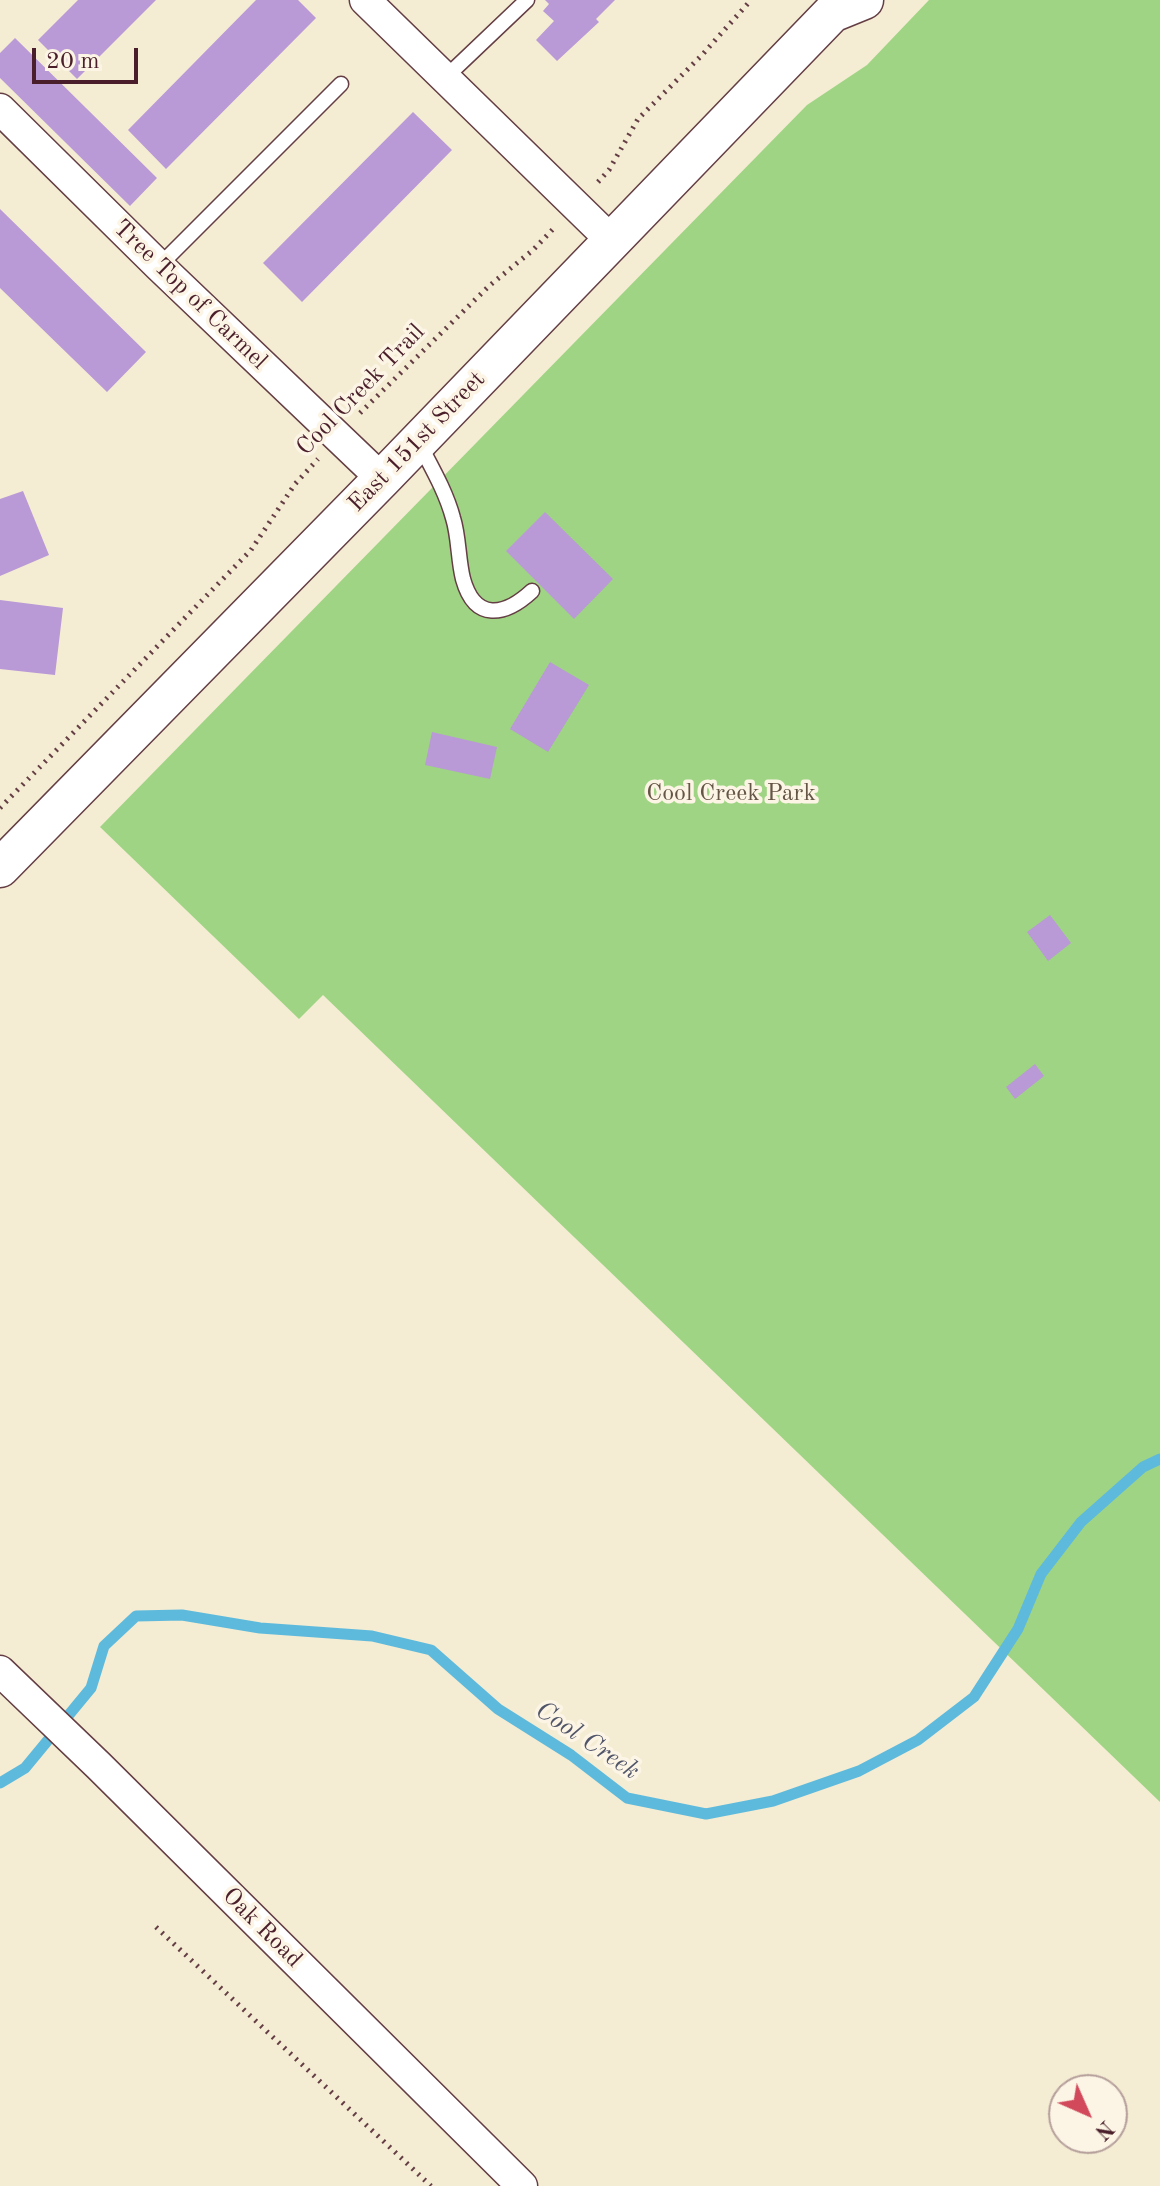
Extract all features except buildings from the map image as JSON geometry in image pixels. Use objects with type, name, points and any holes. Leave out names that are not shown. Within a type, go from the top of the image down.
[{"type":"street","points":[[365,0],[612,241]]},
{"type":"street","name":"East 151st Street","points":[[0,868],[844,4]]},
{"type":"street","name":"Tree Top of Carmel","points":[[0,109],[382,479]]},
{"type":"street","name":"Oak Road","points":[[3,1675],[99,1766],[522,2186]]},
{"type":"lane","points":[[445,78],[527,0]]},
{"type":"lane","points":[[159,266],[341,84]]},
{"type":"lane","points":[[418,441],[454,519],[463,579],[469,594],[481,607],[495,612],[510,607],[532,591]]},
{"type":"path","name":"Cool Creek Trail","points":[[0,808],[251,550],[295,484],[338,438],[489,286],[533,250],[609,170],[638,119],[751,0]]},
{"type":"path","points":[[156,1927],[431,2186]]},
{"type":"green space","name":"Cool Creek Park","points":[[929,0],[1160,0],[1160,1802],[323,995],[299,1019],[100,827],[807,105],[867,65]]},
{"type":"waterway","name":"Cool Creek","points":[[0,1783],[25,1768],[91,1688],[104,1646],[136,1616],[182,1615],[260,1628],[372,1636],[431,1650],[498,1709],[571,1755],[627,1798],[706,1814],[773,1801],[859,1771],[918,1740],[974,1697],[1018,1629],[1041,1574],[1081,1522],[1143,1467],[1160,1459]]}]
